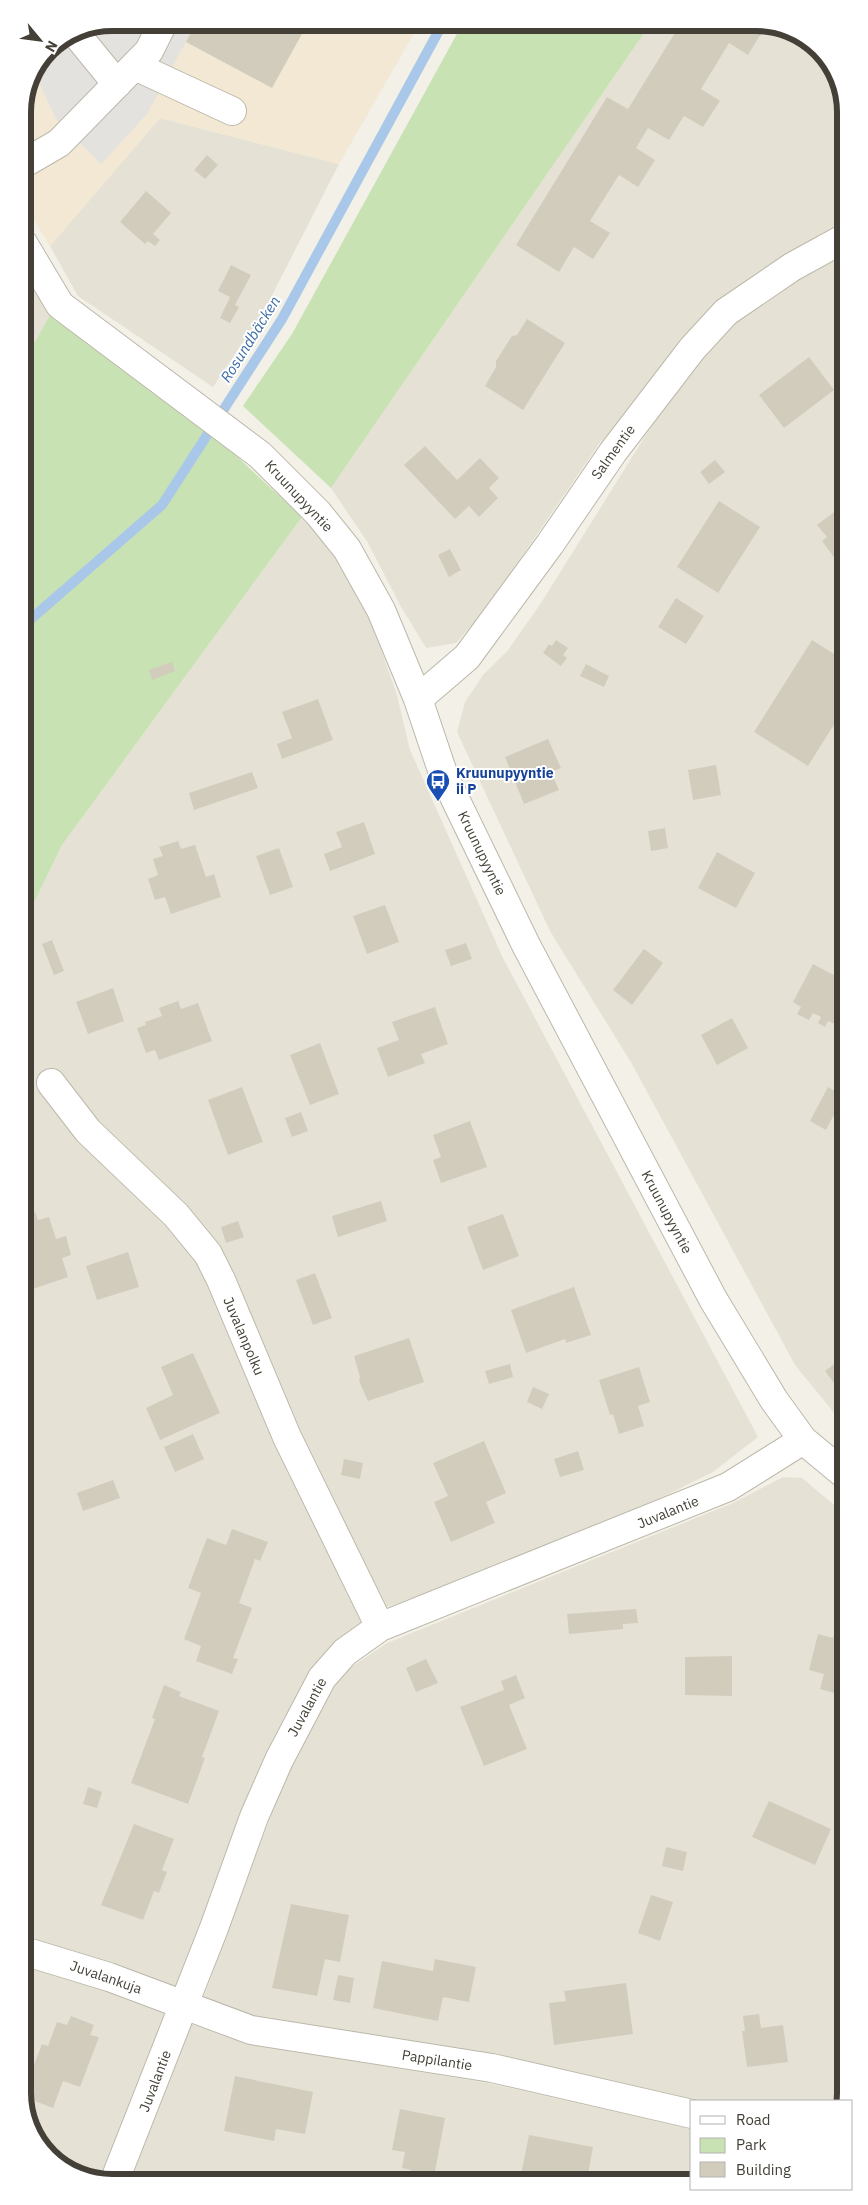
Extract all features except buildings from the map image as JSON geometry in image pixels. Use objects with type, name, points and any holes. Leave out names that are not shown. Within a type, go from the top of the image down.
[{"type":"street","points":[[31,159],[59,143],[149,51],[159,31]]},
{"type":"street","points":[[80,37],[126,75],[232,111]]},
{"type":"street","name":"Salmentie","points":[[418,699],[467,657],[550,544],[613,452],[692,349],[726,312],[792,267],[837,242]]},
{"type":"street","name":"Kruunupyyntie","points":[[31,256],[60,305],[241,438],[318,513],[347,549],[381,610],[418,699],[444,776],[526,945],[713,1299],[774,1400],[803,1440],[837,1468]]},
{"type":"street","name":"Juvalanpolku","points":[[51,1084],[88,1131],[176,1215],[208,1254],[221,1280],[287,1437],[380,1627]]},
{"type":"street","name":"Juvalantie","points":[[117,2174],[184,2006],[254,1817],[302,1712],[322,1678],[345,1652],[380,1627],[728,1487],[803,1440]]},
{"type":"street","name":"Juvalankuja","points":[[31,1953],[109,1977],[184,2006]]},
{"type":"street","name":"Pappilantie","points":[[184,2006],[251,2030],[492,2068],[690,2114]]},
{"type":"shaded area","points":[[112,31],[415,31],[339,164],[160,118],[50,246],[31,216],[31,107],[34,91],[47,65],[65,65],[65,46],[67,45],[81,37]]},
{"type":"shaded area","points":[[112,31],[192,31],[147,114],[101,164],[56,119],[38,81],[47,65],[65,65],[65,46],[81,37],[96,33]]},
{"type":"shaded area","points":[[645,31],[761,31],[782,36],[796,42],[813,55],[828,76],[836,101],[837,224],[743,283],[717,304],[636,403],[599,444],[483,613],[456,643],[426,648],[400,605],[368,543],[331,488]]},
{"type":"shaded area","points":[[160,118],[339,164],[265,309],[213,387],[78,296],[50,246]]},
{"type":"shaded area","points":[[837,258],[837,1416],[795,1365],[632,1064],[550,931],[457,732],[465,702],[483,675],[508,650],[541,603],[659,414],[703,355],[733,323],[798,278]]},
{"type":"shaded area","points":[[31,285],[50,315],[31,349]]},
{"type":"shaded area","points":[[302,517],[339,559],[370,618],[397,695],[410,750],[503,958],[758,1437],[713,1472],[638,1509],[480,1574],[384,1608],[297,1430],[246,1314],[233,1275],[218,1249],[186,1210],[119,1148],[54,1071],[38,1079],[78,1139],[140,1194],[169,1224],[199,1260],[278,1443],[367,1625],[337,1642],[312,1668],[265,1754],[219,1872],[178,1990],[113,1966],[31,1941],[31,909],[62,845]]},
{"type":"shaded area","points":[[783,1477],[802,1478],[837,1507],[836,2100],[690,2100],[493,2054],[251,2016],[203,1999],[270,1818],[294,1760],[334,1687],[350,1668],[387,1643],[733,1503]]},
{"type":"shaded area","points":[[31,1964],[167,2012],[103,2173],[86,2169],[63,2157],[42,2133],[32,2104]]},
{"type":"shaded area","points":[[191,2024],[248,2044],[488,2083],[690,2129],[690,2174],[132,2174]]},
{"type":"green space","points":[[459,31],[645,31],[331,488],[243,406],[292,334]]},
{"type":"green space","points":[[50,315],[232,452],[302,517],[62,845],[31,909],[31,349]]},
{"type":"waterway","name":"Rosundbäcken","points":[[31,619],[162,505],[282,319],[439,31]]},
{"type":"place","name":"Kruunupyyntie ii P","points":[[438,802]]}]
